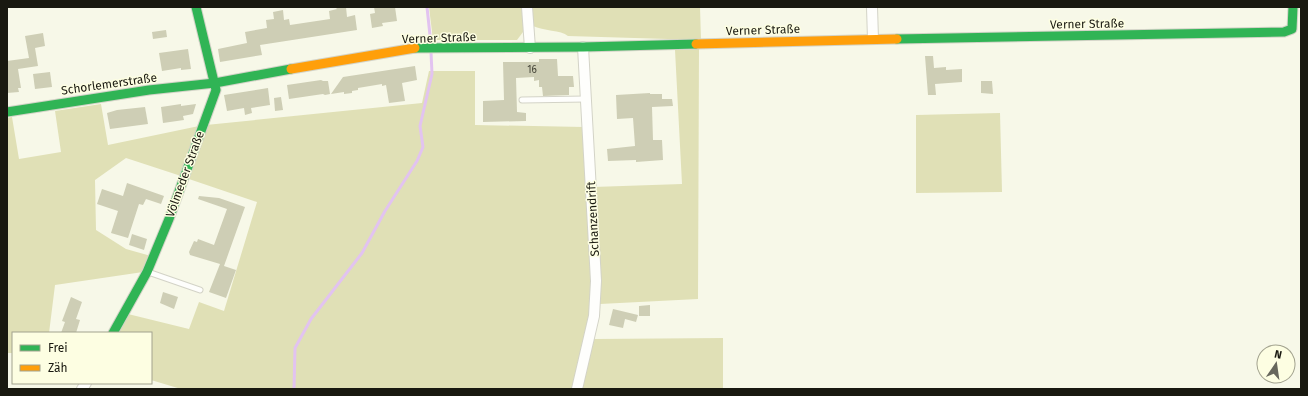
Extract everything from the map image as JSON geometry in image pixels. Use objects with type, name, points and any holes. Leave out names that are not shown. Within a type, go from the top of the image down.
[{"type":"street","name":"Völmeder Straße","points":[[114,332],[147,272],[170,219],[216,90],[196,7]]},
{"type":"street","points":[[527,7],[530,48]]},
{"type":"street","points":[[872,7],[873,39]]},
{"type":"street","name":"Verner Straße","points":[[215,83],[413,48],[530,48],[873,39],[1284,32],[1292,29],[1294,7]]},
{"type":"street","name":"Schanzendrift","points":[[577,389],[594,316],[596,281],[583,47]]},
{"type":"street","name":"Schorlemerstraße","points":[[7,112],[149,90],[215,83]]},
{"type":"lane","points":[[522,100],[586,99]]},
{"type":"lane","points":[[147,272],[200,290]]},
{"type":"green space","points":[[429,7],[524,7],[526,28],[517,40],[433,40]]},
{"type":"green space","points":[[532,7],[700,7],[701,40],[568,36],[533,26]]},
{"type":"green space","points":[[699,49],[698,299],[600,304],[593,187],[682,184],[675,50]]},
{"type":"green space","points":[[429,71],[475,71],[475,125],[584,127],[593,308],[574,389],[181,389],[152,380],[152,332],[118,332],[128,314],[189,329],[199,302],[224,311],[257,202],[186,178],[206,125],[422,103]]},
{"type":"green space","points":[[101,104],[108,145],[199,126],[181,176],[126,158],[95,180],[96,230],[126,249],[151,256],[143,272],[55,285],[49,332],[12,332],[12,353],[7,353],[7,118],[12,117],[19,159],[61,152],[55,111]]},
{"type":"green space","points":[[1000,113],[1002,192],[916,193],[916,115]]},
{"type":"green space","points":[[723,338],[723,389],[581,389],[594,339]]},
{"type":"building","points":[[335,7],[346,7],[347,17],[355,15],[357,30],[260,45],[262,55],[220,62],[218,49],[247,43],[245,32],[267,28],[266,20],[274,19],[273,12],[283,10],[284,20],[289,19],[290,25],[330,19],[329,11],[337,9]]},
{"type":"building","points":[[374,7],[395,7],[397,21],[382,23],[383,26],[372,28],[370,14],[375,13]]},
{"type":"building","points":[[166,30],[167,37],[153,39],[152,32]]},
{"type":"building","points":[[43,33],[45,46],[35,48],[38,66],[18,69],[21,88],[18,88],[19,92],[7,93],[7,61],[29,58],[25,36]]},
{"type":"building","points":[[188,49],[191,69],[181,70],[181,68],[162,71],[159,53]]},
{"type":"building","points":[[925,56],[933,56],[934,68],[946,67],[946,70],[962,69],[962,82],[935,84],[936,95],[928,95]]},
{"type":"building","points":[[539,59],[557,59],[558,76],[573,76],[574,87],[569,87],[569,95],[543,96],[542,87],[539,87],[539,80],[534,81],[534,77],[516,78],[517,112],[526,113],[526,121],[483,122],[483,101],[504,100],[503,62],[539,62]]},
{"type":"building","points":[[415,66],[417,80],[402,83],[405,101],[389,103],[386,85],[382,86],[382,84],[358,88],[358,90],[352,91],[352,93],[344,94],[344,92],[331,94],[343,77]]},
{"type":"building","points":[[50,72],[52,87],[35,89],[33,74]]},
{"type":"building","points":[[321,80],[328,81],[330,94],[289,99],[287,85]]},
{"type":"building","points":[[981,81],[992,81],[993,94],[981,93]]},
{"type":"building","points":[[268,88],[270,105],[251,108],[252,113],[245,115],[244,108],[227,111],[224,95]]},
{"type":"building","points":[[650,93],[662,94],[662,99],[672,99],[673,106],[652,107],[653,140],[662,140],[663,160],[636,162],[636,160],[608,161],[607,149],[635,146],[633,118],[617,119],[616,95]]},
{"type":"building","points":[[281,97],[283,110],[275,111],[274,98]]},
{"type":"building","points":[[181,104],[181,106],[196,104],[193,114],[183,116],[184,120],[163,123],[161,107]]},
{"type":"building","points":[[145,107],[148,124],[110,129],[107,113],[117,110]]},
{"type":"building","points":[[127,183],[164,196],[161,204],[146,199],[143,205],[139,204],[128,238],[111,233],[118,211],[97,204],[102,189],[123,196]]},
{"type":"building","points":[[199,196],[219,198],[245,207],[224,266],[236,270],[226,298],[209,292],[220,264],[190,255],[189,252],[194,241],[197,242],[198,239],[214,245],[227,209],[198,199]]},
{"type":"building","points":[[132,234],[147,239],[144,250],[129,245]]},
{"type":"building","points":[[163,292],[178,297],[174,309],[160,303]]},
{"type":"building","points":[[71,297],[82,302],[76,319],[80,320],[76,332],[61,332],[65,322],[62,321]]},
{"type":"building","points":[[650,305],[650,316],[639,316],[639,306]]},
{"type":"building","points":[[613,309],[638,315],[636,322],[625,319],[623,328],[609,325]]},
{"type":"waterway","points":[[427,7],[431,45]]},
{"type":"waterway","points":[[294,389],[295,348],[311,319],[362,253],[385,211],[417,161],[423,147],[420,126],[432,74],[431,52]]},
{"type":"traffic: fast","points":[[114,332],[147,272],[169,219],[216,90],[196,7]]},
{"type":"traffic: fast","points":[[897,39],[1284,32],[1292,29],[1293,7]]},
{"type":"traffic: fast","points":[[415,48],[583,47],[696,44]]},
{"type":"traffic: fast","points":[[7,112],[149,90],[215,83],[291,69]]},
{"type":"traffic: slow","points":[[696,44],[897,39]]},
{"type":"traffic: slow","points":[[291,69],[415,48]]}]
